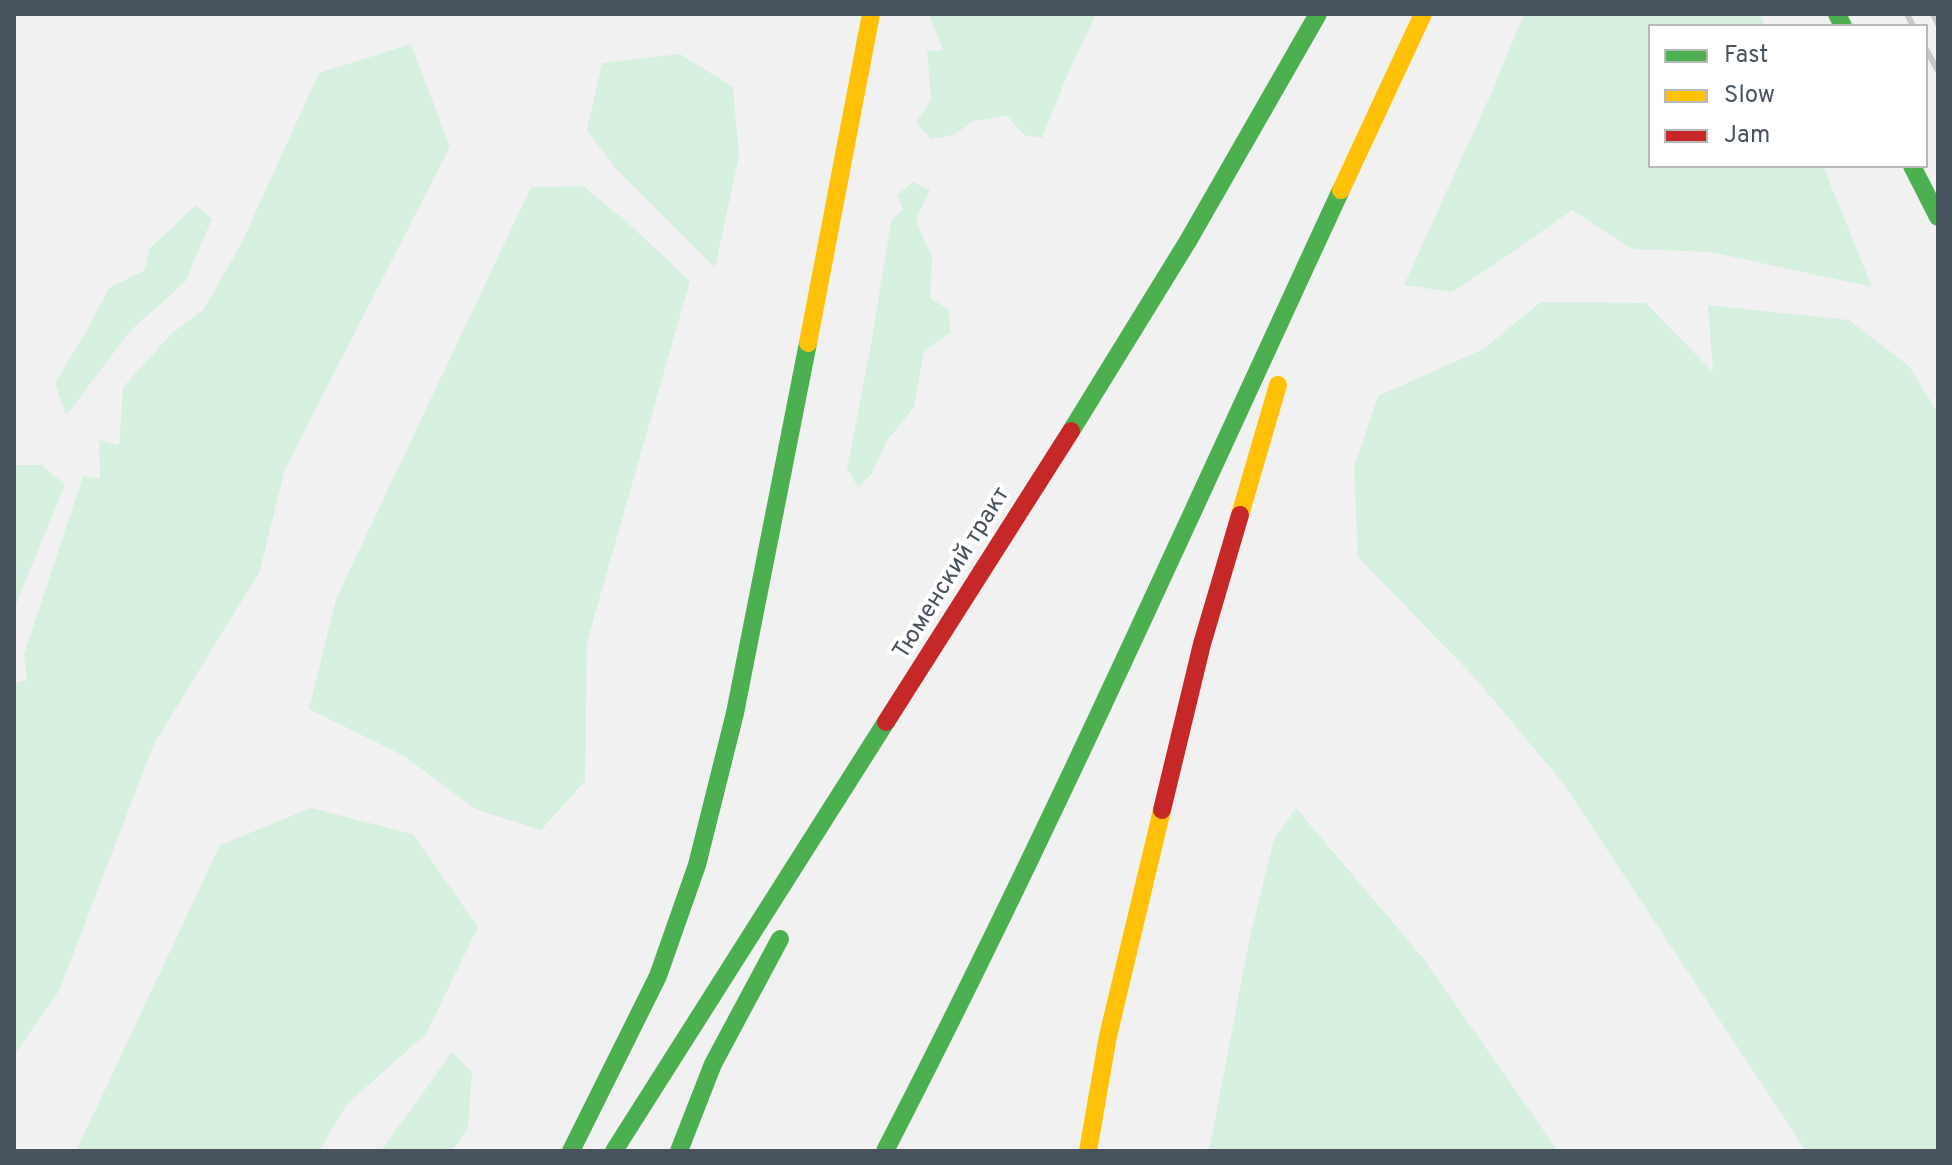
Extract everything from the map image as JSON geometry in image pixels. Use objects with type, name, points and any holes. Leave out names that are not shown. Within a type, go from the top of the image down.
[{"type":"main road","points":[[571,1151],[649,993],[680,917],[712,811],[740,691],[871,14]]},
{"type":"main road","name":"Тюменский тракт","points":[[614,1151],[952,620],[1188,241],[1318,14]]},
{"type":"main road","points":[[885,1151],[932,1060],[1116,676],[1423,14]]},
{"type":"main road","points":[[1913,168],[1938,217]]},
{"type":"main road","points":[[1294,335],[1338,201]]},
{"type":"main road","points":[[1088,1151],[1108,1036],[1202,644],[1260,439],[1285,365]]},
{"type":"main road","points":[[833,840],[952,620]]},
{"type":"main road","points":[[679,1151],[713,1064],[788,923]]},
{"type":"green space","points":[[929,14],[1096,14],[1042,138],[1024,135],[1007,116],[974,121],[953,135],[931,139],[916,122],[931,100],[927,51],[943,50]]},
{"type":"green space","points":[[1524,14],[1760,14],[1764,24],[1648,24],[1648,168],[1824,168],[1872,287],[1710,252],[1632,249],[1572,210],[1452,292],[1404,285]]},
{"type":"green space","points":[[411,44],[450,147],[285,469],[260,571],[154,744],[59,991],[14,1055],[14,683],[27,680],[24,654],[83,476],[100,479],[99,440],[119,445],[123,387],[172,333],[203,310],[240,246],[319,73]]},
{"type":"green space","points":[[680,54],[733,87],[739,156],[715,268],[617,170],[587,130],[602,63]]},
{"type":"green space","points":[[913,182],[930,190],[916,220],[932,258],[930,298],[948,309],[951,332],[924,351],[914,407],[886,442],[872,473],[859,488],[847,469],[891,221],[903,209],[897,195]]},
{"type":"green space","points":[[583,186],[690,281],[587,642],[585,781],[541,830],[477,810],[404,756],[309,709],[336,599],[531,187]]},
{"type":"green space","points":[[196,205],[212,219],[185,282],[130,331],[66,416],[55,383],[109,288],[145,270],[149,249]]},
{"type":"green space","points":[[1541,302],[1646,303],[1713,372],[1708,305],[1849,320],[1909,366],[1938,413],[1938,1151],[1806,1151],[1563,783],[1474,677],[1358,557],[1354,467],[1378,396],[1483,349]]},
{"type":"green space","points":[[14,465],[42,465],[65,485],[14,609]]},
{"type":"green space","points":[[311,808],[413,834],[478,927],[426,1034],[347,1104],[319,1151],[76,1151],[220,845]]},
{"type":"green space","points":[[1296,808],[1423,958],[1558,1151],[1209,1151],[1249,941],[1274,839]]},
{"type":"green space","points":[[452,1052],[472,1072],[468,1128],[452,1151],[381,1151]]},
{"type":"railway","points":[[1907,14],[1912,24]]},
{"type":"railway","points":[[1933,14],[1938,24]]},
{"type":"railway","points":[[1928,53],[1938,71]]},
{"type":"traffic: fast","points":[[1071,431],[1188,241],[1318,14]]},
{"type":"traffic: fast","points":[[1837,14],[1842,24]]},
{"type":"traffic: fast","points":[[1913,168],[1938,217]]},
{"type":"traffic: fast","points":[[885,1151],[1062,793],[1341,190]]},
{"type":"traffic: fast","points":[[571,1151],[658,976],[697,865],[735,713],[808,343]]},
{"type":"traffic: fast","points":[[614,1151],[886,722]]},
{"type":"traffic: fast","points":[[679,1151],[713,1064],[780,939]]},
{"type":"traffic: slow","points":[[808,343],[871,14]]},
{"type":"traffic: slow","points":[[1341,190],[1423,14]]},
{"type":"traffic: slow","points":[[1240,515],[1278,385]]},
{"type":"traffic: slow","points":[[1088,1151],[1108,1036],[1162,810]]},
{"type":"traffic: jam","points":[[886,722],[1071,431]]},
{"type":"traffic: jam","points":[[1162,810],[1202,644],[1240,515]]}]
